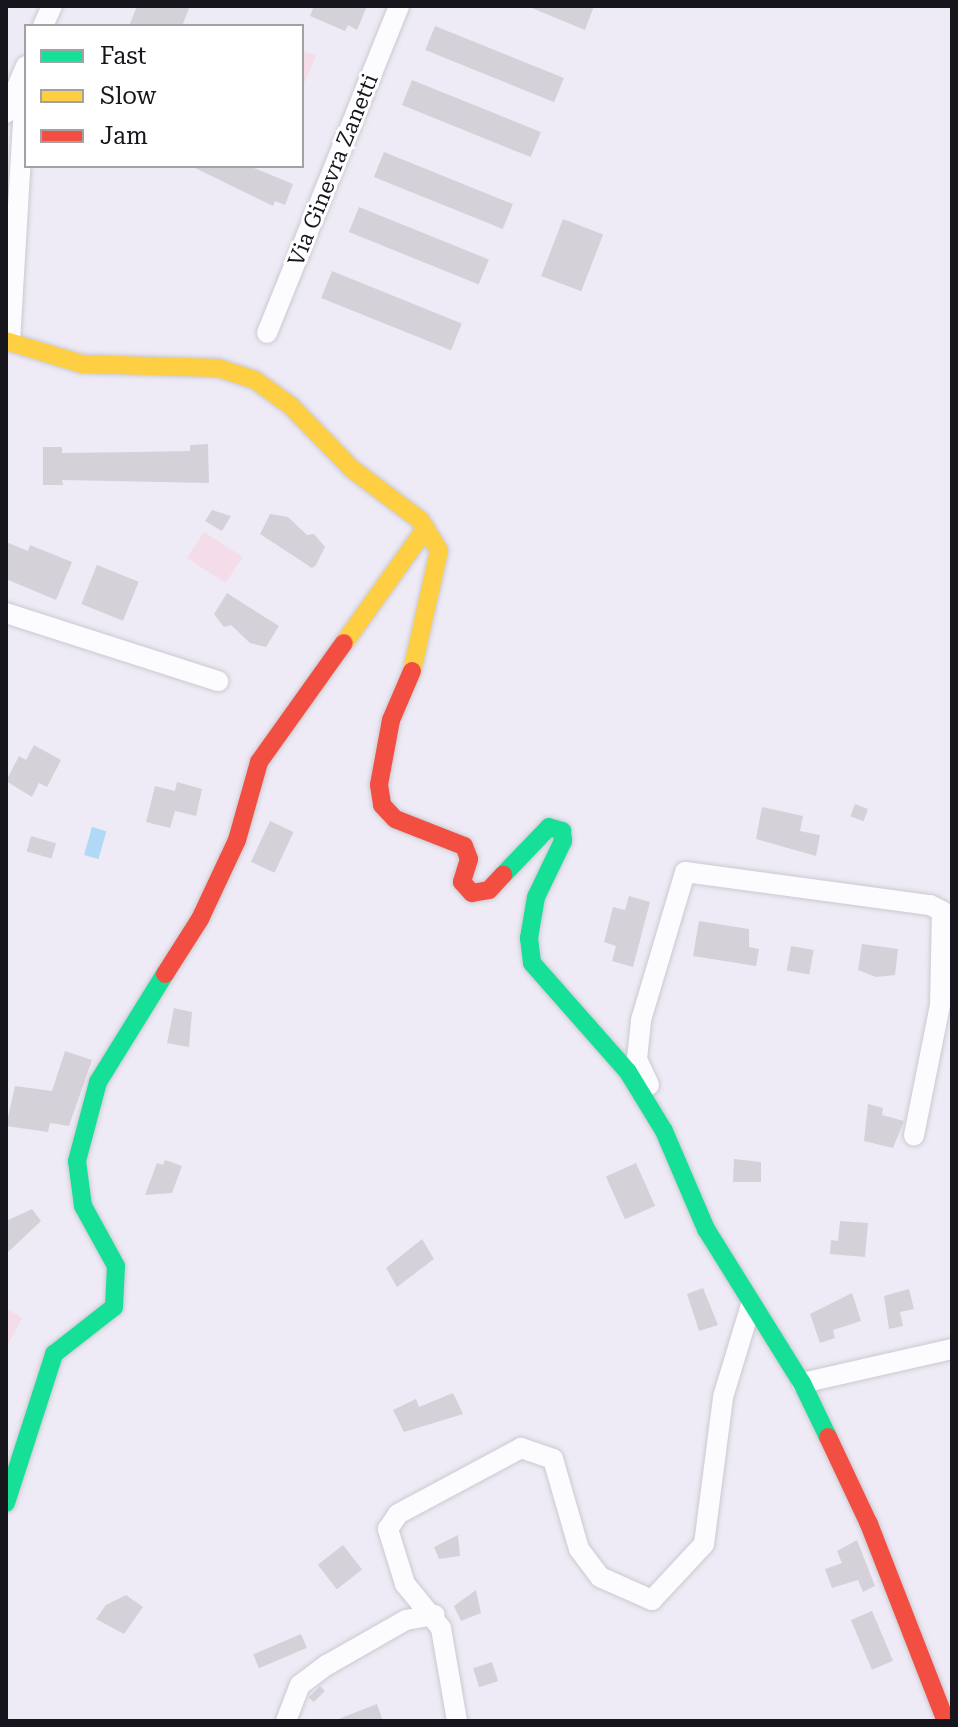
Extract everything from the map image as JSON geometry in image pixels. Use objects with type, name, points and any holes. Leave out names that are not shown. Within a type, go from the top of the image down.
[{"type":"street","name":"Via Ginevra Zanetti","points":[[267,333],[399,6]]},
{"type":"street","points":[[6,113],[24,71]]},
{"type":"street","points":[[16,90],[24,105],[8,341],[82,364],[182,364],[218,368],[255,380],[279,395],[352,469],[426,528],[439,551],[437,567],[417,659],[391,720],[379,785],[382,805],[395,819],[464,846],[469,859],[462,882],[472,893],[489,890],[549,827],[562,831],[563,841],[536,897],[529,938],[532,963],[628,1072],[664,1131]]},
{"type":"street","points":[[6,1503],[54,1354],[114,1307],[116,1266],[83,1206],[77,1161],[98,1082],[200,919],[237,840],[259,762],[426,528]]},
{"type":"street","points":[[6,613],[218,681]]},
{"type":"street","points":[[914,1135],[940,1005],[942,911],[699,871],[685,872],[641,1020],[637,1059],[706,1229],[802,1383],[869,1524],[946,1721]]},
{"type":"street","points":[[457,1721],[454,1682],[435,1615],[405,1584],[388,1529],[398,1514],[521,1448],[553,1459],[579,1549],[600,1577],[652,1600],[681,1573],[704,1544],[723,1397],[751,1305]]},
{"type":"street","points":[[802,1383],[952,1349]]},
{"type":"street","points":[[286,1721],[300,1685],[327,1665],[406,1620],[435,1615]]},
{"type":"shaded area","points":[[304,51],[316,56],[304,83]]},
{"type":"shaded area","points":[[204,532],[243,557],[226,583],[187,558]]},
{"type":"shaded area","points":[[6,1308],[22,1318],[6,1348]]},
{"type":"water","points":[[92,827],[106,831],[98,859],[84,855]]},
{"type":"building","points":[[137,6],[190,6],[183,24],[130,24]]},
{"type":"building","points":[[314,6],[367,6],[357,30],[348,25],[345,31],[310,16]]},
{"type":"building","points":[[527,6],[594,6],[585,30]]},
{"type":"building","points":[[435,26],[564,78],[554,102],[425,50]]},
{"type":"building","points":[[412,80],[541,132],[531,157],[402,105]]},
{"type":"building","points":[[384,152],[513,204],[503,229],[374,177]]},
{"type":"building","points":[[195,168],[254,168],[293,184],[285,205],[275,201],[273,206]]},
{"type":"building","points":[[359,207],[489,259],[479,284],[349,232]]},
{"type":"building","points":[[563,219],[603,234],[581,291],[541,276]]},
{"type":"building","points":[[332,271],[462,323],[451,350],[321,298]]},
{"type":"building","points":[[208,444],[209,483],[62,480],[63,485],[43,485],[43,447],[62,447],[62,453],[190,451],[190,445]]},
{"type":"building","points":[[212,510],[231,516],[222,531],[205,521]]},
{"type":"building","points":[[270,514],[288,517],[307,535],[314,534],[325,547],[316,565],[312,568],[260,534]]},
{"type":"building","points":[[6,542],[28,551],[30,545],[72,562],[56,600],[6,579]]},
{"type":"building","points":[[97,565],[139,582],[123,621],[81,604]]},
{"type":"building","points":[[227,593],[279,626],[266,647],[250,643],[231,625],[224,627],[214,614]]},
{"type":"building","points":[[34,745],[61,760],[47,787],[39,783],[32,797],[6,781],[19,756],[26,760]]},
{"type":"building","points":[[177,782],[202,789],[196,816],[175,811],[170,828],[146,822],[155,786],[175,791]]},
{"type":"building","points":[[855,804],[868,809],[863,821],[850,816]]},
{"type":"building","points":[[762,807],[803,816],[800,831],[820,835],[816,856],[756,839]]},
{"type":"building","points":[[270,821],[294,832],[275,873],[251,862]]},
{"type":"building","points":[[31,836],[56,843],[52,859],[27,851]]},
{"type":"building","points":[[629,896],[650,902],[633,967],[612,961],[616,946],[604,942],[613,907],[625,910]]},
{"type":"building","points":[[699,921],[749,929],[749,947],[759,949],[756,966],[693,956]]},
{"type":"building","points":[[862,944],[898,949],[895,975],[876,977],[858,970]]},
{"type":"building","points":[[791,946],[814,950],[809,975],[787,971]]},
{"type":"building","points":[[174,1008],[192,1012],[189,1047],[167,1043]]},
{"type":"building","points":[[65,1051],[92,1060],[69,1126],[50,1123],[48,1132],[6,1126],[15,1086],[52,1091]]},
{"type":"building","points":[[868,1104],[883,1108],[882,1115],[904,1121],[893,1148],[864,1141]]},
{"type":"building","points":[[734,1159],[761,1162],[761,1182],[733,1182]]},
{"type":"building","points":[[165,1160],[182,1166],[172,1193],[145,1195],[157,1163],[163,1165]]},
{"type":"building","points":[[636,1163],[655,1206],[625,1219],[606,1176]]},
{"type":"building","points":[[32,1209],[41,1221],[6,1254],[6,1221]]},
{"type":"building","points":[[840,1221],[868,1223],[865,1257],[830,1254],[831,1240],[838,1241]]},
{"type":"building","points":[[422,1239],[434,1259],[397,1287],[386,1268]]},
{"type":"building","points":[[703,1288],[718,1325],[699,1331],[687,1294]]},
{"type":"building","points":[[909,1289],[914,1309],[900,1312],[903,1326],[889,1329],[884,1296]]},
{"type":"building","points":[[852,1293],[861,1321],[833,1330],[835,1338],[820,1343],[810,1314]]},
{"type":"building","points":[[453,1393],[463,1414],[404,1432],[393,1410],[416,1399],[419,1407]]},
{"type":"building","points":[[458,1535],[460,1556],[439,1559],[434,1547]]},
{"type":"building","points":[[857,1540],[875,1586],[863,1592],[858,1580],[832,1588],[825,1569],[842,1563],[837,1551]]},
{"type":"building","points":[[343,1545],[362,1569],[337,1589],[318,1565]]},
{"type":"building","points":[[476,1590],[481,1613],[461,1621],[454,1606]]},
{"type":"building","points":[[126,1595],[143,1607],[124,1634],[96,1619],[106,1605]]},
{"type":"building","points":[[872,1611],[893,1661],[872,1670],[851,1620]]},
{"type":"building","points":[[301,1634],[307,1648],[259,1668],[253,1654]]},
{"type":"building","points":[[492,1662],[498,1681],[479,1687],[473,1668]]},
{"type":"building","points":[[320,1686],[325,1691],[314,1702],[309,1697]]},
{"type":"building","points":[[377,1704],[383,1721],[336,1721],[336,1720]]},
{"type":"traffic: fast","points":[[503,875],[549,827],[562,831],[563,841],[536,897],[529,938],[532,963],[628,1072],[664,1131],[706,1229],[802,1383],[828,1437]]},
{"type":"traffic: fast","points":[[6,1503],[54,1354],[114,1307],[116,1266],[83,1206],[77,1161],[98,1082],[165,974]]},
{"type":"traffic: slow","points":[[6,341],[82,364],[218,368],[255,380],[291,406],[352,469],[420,520],[439,551],[412,671]]},
{"type":"traffic: slow","points":[[344,643],[426,528]]},
{"type":"traffic: jam","points":[[165,974],[200,919],[237,840],[259,762],[344,643]]},
{"type":"traffic: jam","points":[[412,671],[391,720],[379,785],[382,805],[395,819],[464,846],[469,859],[462,882],[472,893],[489,890],[503,875]]},
{"type":"traffic: jam","points":[[828,1437],[869,1524],[946,1721]]}]
